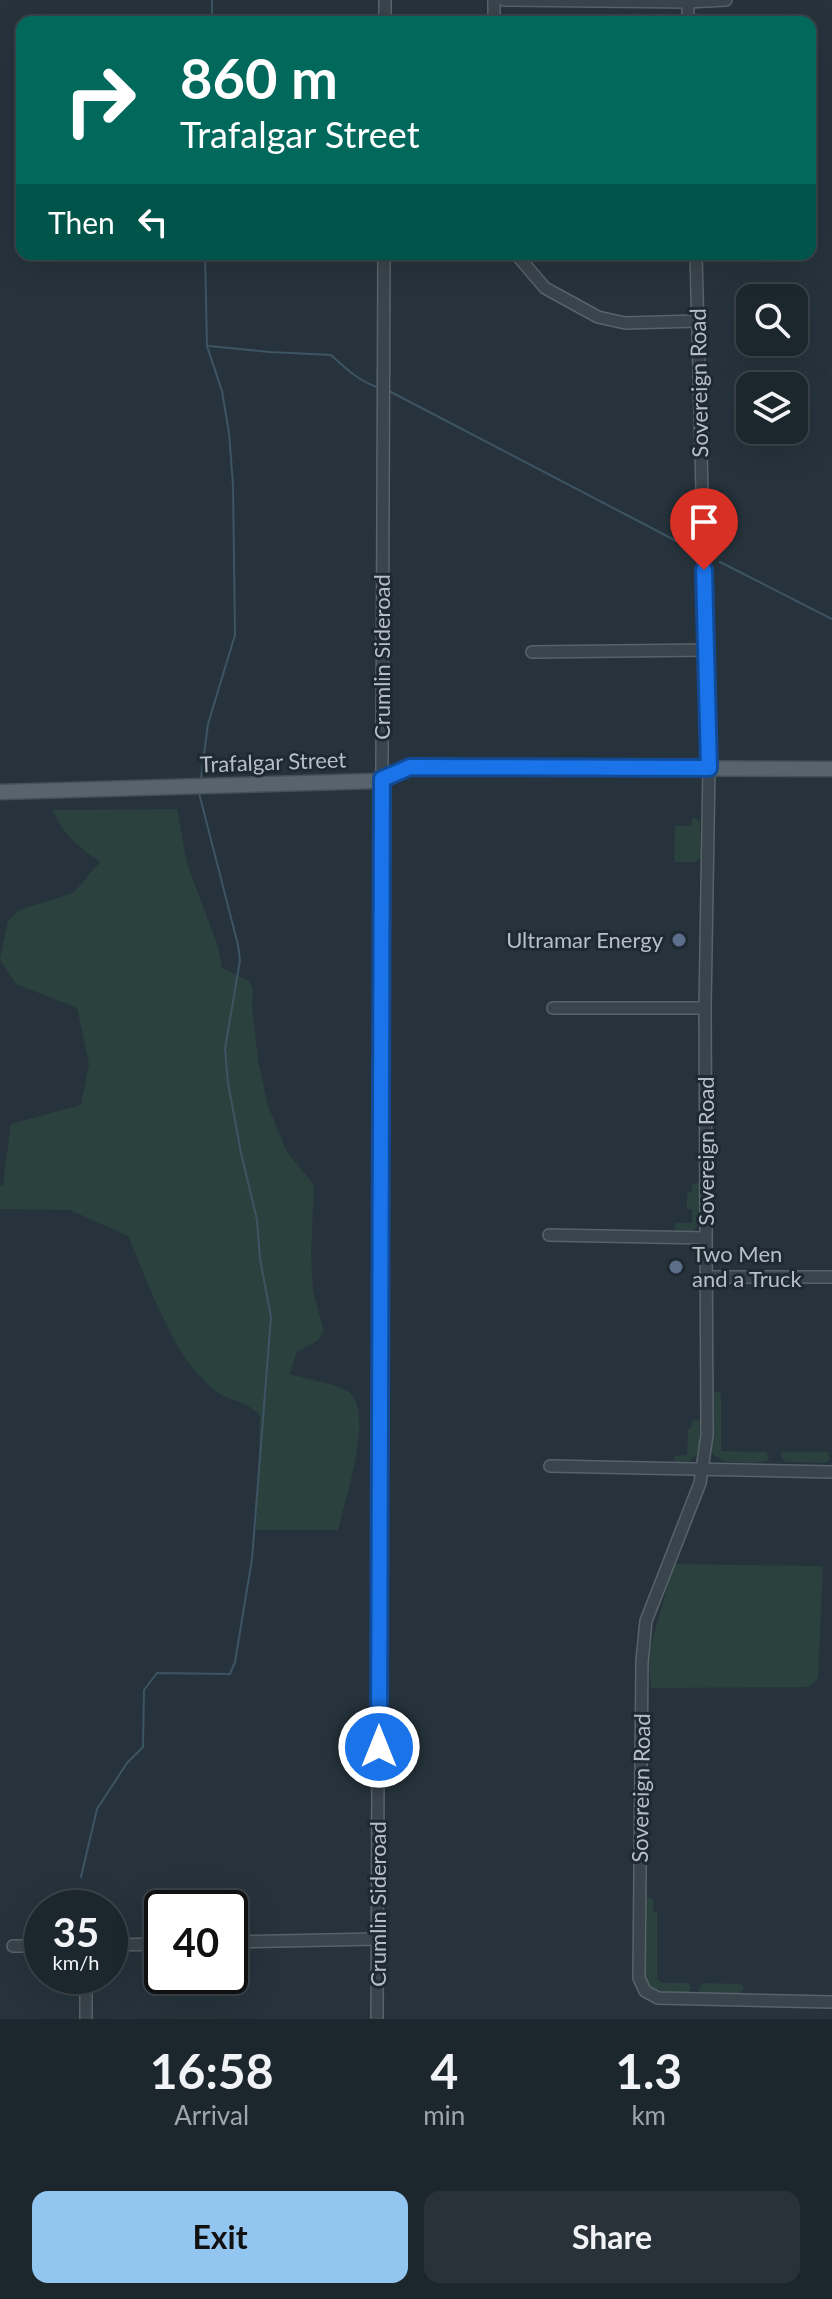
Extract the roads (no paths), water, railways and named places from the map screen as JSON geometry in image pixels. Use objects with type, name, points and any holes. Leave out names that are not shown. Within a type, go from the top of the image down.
[{"type":"main road","name":"Trafalgar Street","points":[[0,792],[375,781],[410,767],[832,769]]},
{"type":"street","points":[[504,0],[726,0]]},
{"type":"street","name":"Crumlin Sideroad","points":[[377,2019],[384,260]]},
{"type":"street","points":[[521,260],[545,288],[598,317],[625,323],[698,321]]},
{"type":"street","name":"Sovereign Road","points":[[696,260],[709,768],[705,1008],[707,1435],[695,1497],[646,1621],[642,1661],[639,1980],[645,1991],[658,1998],[832,2002]]},
{"type":"street","points":[[532,652],[706,650]]},
{"type":"street","points":[[553,1008],[705,1008]]},
{"type":"street","points":[[549,1235],[706,1238]]},
{"type":"street","points":[[708,1277],[832,1277]]},
{"type":"street","points":[[550,1466],[832,1472]]},
{"type":"street","points":[[248,1942],[377,1939]]},
{"type":"street","points":[[13,1946],[24,1946]]},
{"type":"street","points":[[86,1994],[86,2019]]},
{"type":"waterway","points":[[212,0],[212,16]]},
{"type":"waterway","points":[[201,778],[208,724],[235,635],[233,485],[229,433],[222,391],[207,346],[205,260]]},
{"type":"waterway","points":[[209,346],[331,355],[360,379],[380,388]]},
{"type":"waterway","points":[[389,391],[686,546]]},
{"type":"waterway","points":[[720,562],[832,619]]},
{"type":"waterway","points":[[81,1877],[97,1809],[127,1763],[143,1747],[144,1690],[157,1673],[230,1674],[235,1662],[252,1559],[271,1317],[260,1259],[257,1220],[228,1083],[225,1049],[240,960],[238,945],[199,793]]},
{"type":"place","name":"Ultramar Energy","points":[[679,940]]},
{"type":"place","name":"Two Men and a Truck","points":[[676,1267]]}]
